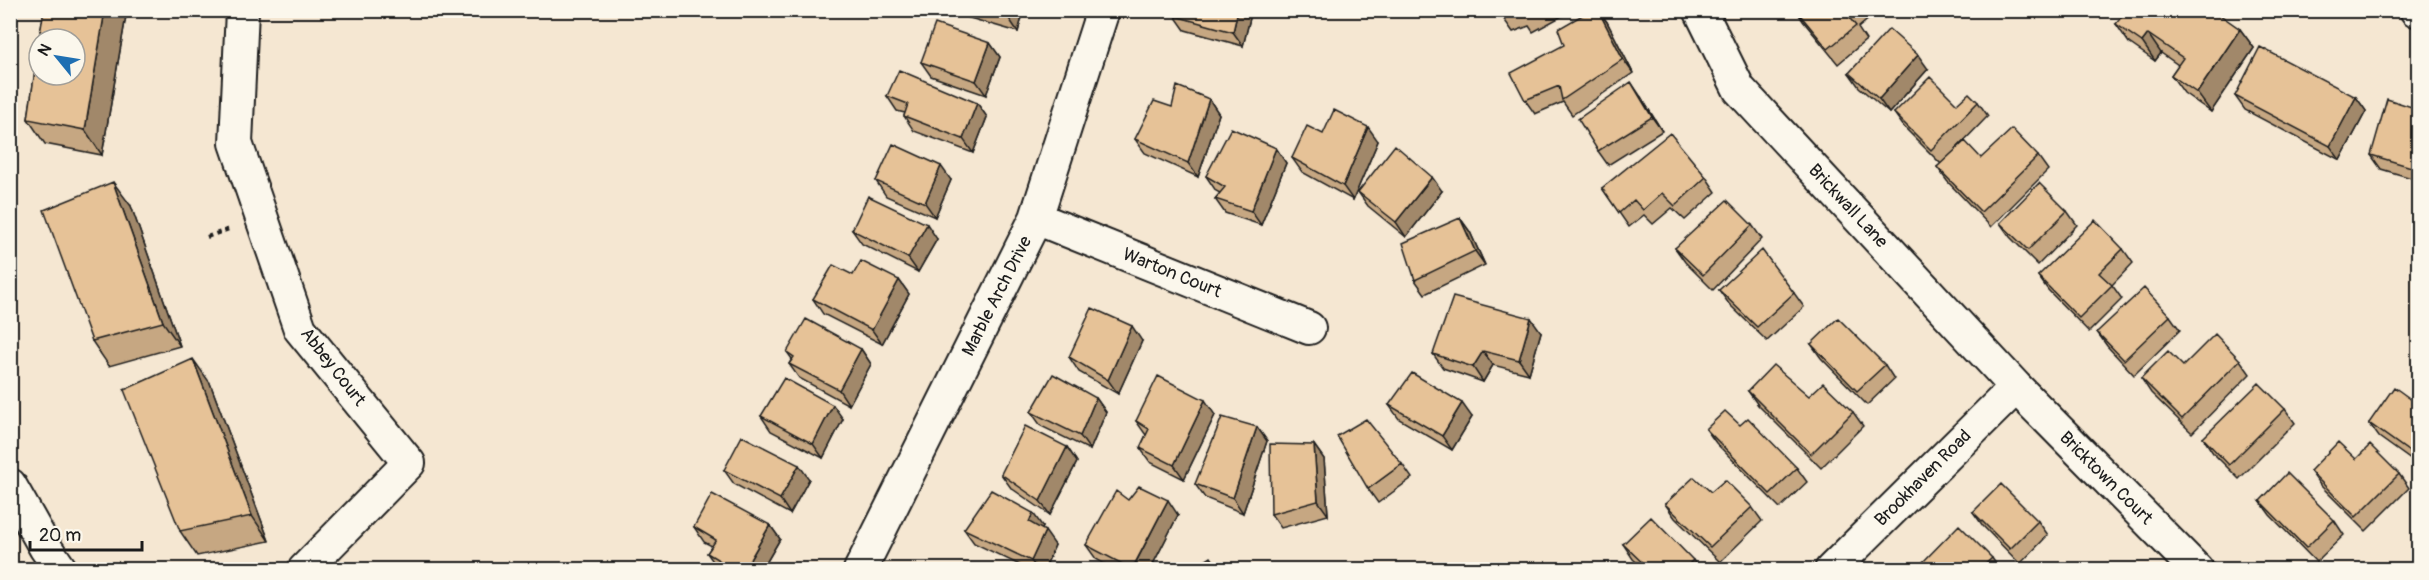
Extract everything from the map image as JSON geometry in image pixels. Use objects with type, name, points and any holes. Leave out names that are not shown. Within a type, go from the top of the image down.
[{"type":"street","name":"Abbey Court","points":[[242,10],[236,143],[300,329],[409,463],[304,570]]},
{"type":"street","name":"Marble Arch Drive","points":[[860,570],[1036,218],[1103,10]]},
{"type":"street","name":"Brickwall Lane","points":[[1700,10],[1739,89],[2016,387]]},
{"type":"street","name":"Warton Court","points":[[1036,218],[1309,328]]},
{"type":"street","name":"Brookhaven Road","points":[[1831,570],[2016,387]]},
{"type":"street","name":"Bricktown Court","points":[[2016,387],[2197,570]]},
{"type":"street","points":[[10,485],[45,548],[61,570]]},
{"type":"building","points":[[44,10],[105,10],[85,130],[28,119],[33,87],[87,87],[87,27],[41,27]]},
{"type":"building","points":[[985,10],[1010,10],[1008,17]]},
{"type":"building","points":[[1177,10],[1238,10],[1233,32],[1175,16]]},
{"type":"building","points":[[1500,10],[1536,10],[1523,17],[1521,11],[1503,18]]},
{"type":"building","points":[[1591,10],[1598,10],[1623,59],[1562,100],[1559,86],[1525,100],[1511,73],[1564,45],[1558,29]]},
{"type":"building","points":[[1796,10],[1852,10],[1847,15],[1856,26],[1828,49]]},
{"type":"building","points":[[2126,10],[2213,10],[2240,29],[2197,93],[2171,75],[2183,58],[2148,34],[2142,42],[2116,24]]},
{"type":"building","points":[[935,24],[990,43],[976,81],[921,62]]},
{"type":"building","points":[[1889,29],[1918,55],[1879,99],[1849,73]]},
{"type":"building","points":[[2260,47],[2356,97],[2330,146],[2235,96]]},
{"type":"building","points":[[899,70],[977,103],[963,139],[904,116],[908,104],[887,96]]},
{"type":"building","points":[[1930,77],[1957,104],[1969,93],[1978,102],[1931,150],[1894,113]]},
{"type":"building","points":[[1631,82],[1652,117],[1598,151],[1578,119]]},
{"type":"building","points":[[1177,86],[1209,99],[1188,163],[1135,139],[1154,101],[1172,107]]},
{"type":"building","points":[[2387,99],[2418,109],[2418,169],[2371,155]]},
{"type":"building","points":[[1334,110],[1368,127],[1343,186],[1292,158],[1307,126],[1323,134]]},
{"type":"building","points":[[1231,128],[1276,148],[1251,211],[1215,199],[1225,187],[1206,176]]},
{"type":"building","points":[[2012,129],[2038,156],[1981,212],[1937,167],[1965,141],[1981,158]]},
{"type":"building","points":[[1670,133],[1706,177],[1675,206],[1662,193],[1643,210],[1634,200],[1619,213],[1602,188]]},
{"type":"building","points":[[893,144],[941,166],[925,203],[876,181]]},
{"type":"building","points":[[1395,145],[1432,177],[1396,222],[1358,192]]},
{"type":"building","points":[[113,182],[163,322],[92,341],[44,210]]},
{"type":"building","points":[[2039,183],[2067,211],[2028,250],[2000,223]]},
{"type":"building","points":[[868,196],[927,224],[908,258],[852,230]]},
{"type":"building","points":[[1727,200],[1752,225],[1703,275],[1675,248]]},
{"type":"building","points":[[1460,218],[1475,251],[1415,280],[1403,243]]},
{"type":"building","points":[[2095,220],[2123,249],[2099,273],[2112,285],[2079,318],[2038,276]]},
{"type":"building","points":[[1762,250],[1794,293],[1757,327],[1719,290]]},
{"type":"building","points":[[861,261],[899,280],[872,330],[813,299],[833,265],[853,275]]},
{"type":"building","points":[[2144,288],[2170,316],[2124,360],[2097,332]]},
{"type":"building","points":[[1453,297],[1531,318],[1519,360],[1483,351],[1473,367],[1433,354]]},
{"type":"building","points":[[1092,308],[1132,326],[1108,380],[1069,357]]},
{"type":"building","points":[[1838,318],[1885,365],[1857,391],[1811,344]]},
{"type":"building","points":[[806,319],[861,349],[839,390],[789,364],[794,357],[787,352]]},
{"type":"building","points":[[2215,334],[2240,360],[2182,419],[2141,378],[2168,351],[2183,366]]},
{"type":"building","points":[[193,359],[252,516],[180,531],[124,390]]},
{"type":"building","points":[[1773,365],[1809,396],[1823,383],[1853,412],[1811,454],[1748,391]]},
{"type":"building","points":[[1412,373],[1462,403],[1442,436],[1389,405]]},
{"type":"building","points":[[1053,374],[1096,398],[1080,436],[1031,412]]},
{"type":"building","points":[[1158,376],[1205,400],[1174,465],[1140,448],[1149,429],[1136,421]]},
{"type":"building","points":[[784,378],[833,405],[813,444],[761,416]]},
{"type":"building","points":[[2259,383],[2285,409],[2229,465],[2203,438]]},
{"type":"building","points":[[2394,387],[2412,400],[2418,392],[2418,458],[2369,423]]},
{"type":"building","points":[[1725,411],[1740,425],[1748,418],[1797,468],[1770,494],[1706,429]]},
{"type":"building","points":[[1222,417],[1257,427],[1233,498],[1195,484]]},
{"type":"building","points":[[1366,419],[1402,464],[1368,489],[1337,436]]},
{"type":"building","points":[[1025,426],[1067,447],[1040,501],[1001,474]]},
{"type":"building","points":[[742,436],[799,465],[780,499],[724,470]]},
{"type":"building","points":[[2338,442],[2356,459],[2370,445],[2399,474],[2356,517],[2310,471]]},
{"type":"building","points":[[1270,444],[1314,445],[1318,501],[1271,514]]},
{"type":"building","points":[[2287,473],[2334,520],[2306,548],[2260,501]]},
{"type":"building","points":[[1694,477],[1711,492],[1725,480],[1752,507],[1710,547],[1665,504]]},
{"type":"building","points":[[2001,484],[2038,521],[2010,549],[1973,512]]},
{"type":"building","points":[[1139,486],[1168,500],[1132,569],[1086,545],[1116,491],[1128,500]]},
{"type":"building","points":[[991,490],[1033,513],[1029,522],[1045,531],[1031,561],[964,529]]},
{"type":"building","points":[[712,494],[770,525],[744,570],[735,570],[707,553],[716,540],[694,527]]},
{"type":"building","points":[[1651,517],[1693,560],[1683,570],[1650,570],[1623,544]]},
{"type":"building","points":[[1959,525],[1992,558],[1979,570],[1923,570],[1919,566]]},
{"type":"building","points":[[1211,557],[1220,570],[1191,570]]}]
